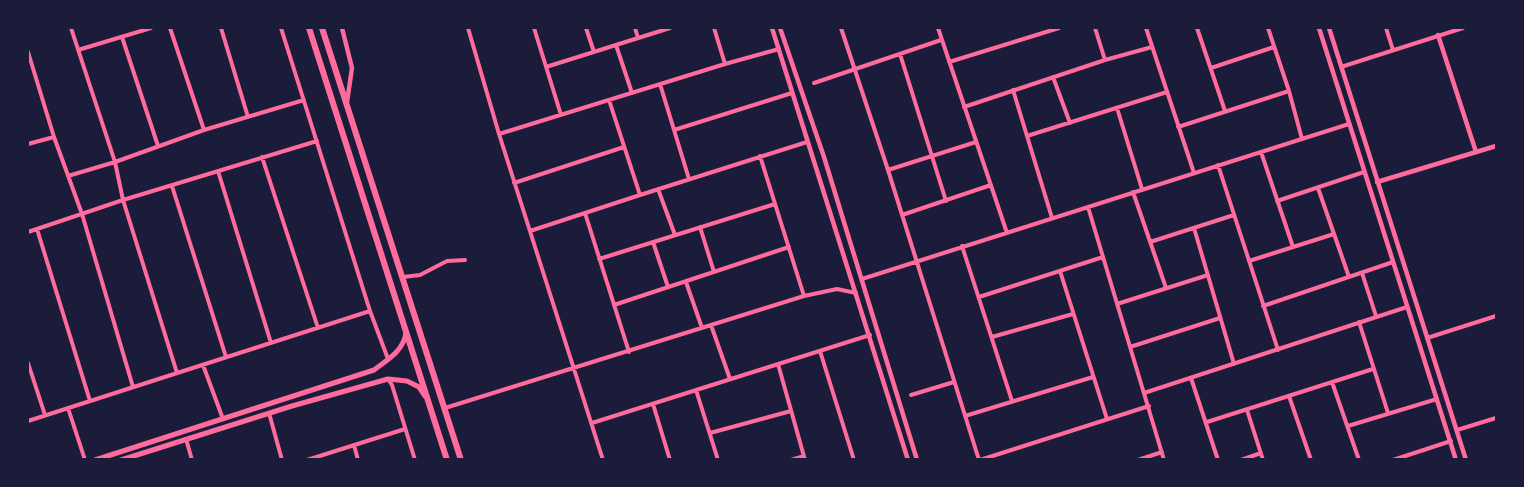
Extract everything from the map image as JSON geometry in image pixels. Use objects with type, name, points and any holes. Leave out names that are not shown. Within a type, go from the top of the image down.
[{"type":"highway","points":[[309,28],[447,460]]},
{"type":"highway","points":[[322,28],[461,460]]},
{"type":"main road","points":[[95,460],[374,370],[388,360],[402,346],[406,335],[405,328]]},
{"type":"main road","points":[[121,460],[282,409],[388,379],[406,381],[419,387],[427,398]]},
{"type":"main road","points":[[281,400],[284,404],[282,409]]},
{"type":"street","points":[[71,28],[114,162],[123,200],[177,373]]},
{"type":"street","points":[[78,50],[151,28]]},
{"type":"street","points":[[170,28],[204,130]]},
{"type":"street","points":[[221,28],[248,117]]},
{"type":"street","points":[[280,28],[370,311],[388,360]]},
{"type":"street","points":[[342,28],[352,68],[347,94],[349,110]]},
{"type":"street","points":[[468,28],[514,183],[603,460]]},
{"type":"street","points":[[534,28],[561,115]]},
{"type":"street","points":[[586,28],[594,52]]},
{"type":"street","points":[[635,28],[638,38]]},
{"type":"street","points":[[546,67],[670,28]]},
{"type":"street","points":[[714,28],[725,64]]},
{"type":"street","points":[[772,28],[811,155],[898,422],[908,460]]},
{"type":"street","points":[[780,28],[822,152],[917,460]]},
{"type":"street","points":[[841,28],[980,460],[1149,406]]},
{"type":"street","points":[[938,28],[1007,233]]},
{"type":"street","points":[[949,62],[1059,28]]},
{"type":"street","points":[[1095,28],[1105,60]]},
{"type":"street","points":[[1146,28],[1194,173]]},
{"type":"street","points":[[1197,28],[1225,111]]},
{"type":"street","points":[[1268,28],[1289,91],[1302,139]]},
{"type":"street","points":[[1320,28],[1456,460]]},
{"type":"street","points":[[1329,28],[1466,460]]},
{"type":"street","points":[[1386,28],[1393,50]]},
{"type":"street","points":[[1342,67],[1438,34],[1463,28]]},
{"type":"street","points":[[1438,34],[1476,152]]},
{"type":"street","points":[[122,37],[158,146]]},
{"type":"street","points":[[1324,41],[1329,41],[1332,38]]},
{"type":"street","points":[[814,83],[941,40]]},
{"type":"street","points":[[616,45],[632,93]]},
{"type":"street","points":[[964,107],[1105,60],[1152,47]]},
{"type":"street","points":[[1211,68],[1274,47]]},
{"type":"street","points":[[499,134],[778,49]]},
{"type":"street","points":[[28,52],[54,137],[82,214],[133,387]]},
{"type":"street","points":[[1329,57],[1332,53],[1337,53]]},
{"type":"street","points":[[900,54],[946,200]]},
{"type":"street","points":[[1053,77],[1070,123]]},
{"type":"street","points":[[660,84],[689,179]]},
{"type":"street","points":[[1013,90],[1052,218]]},
{"type":"street","points":[[1178,127],[1289,91]]},
{"type":"street","points":[[674,130],[792,92]]},
{"type":"street","points":[[1027,136],[1167,92]]},
{"type":"street","points":[[68,176],[204,130],[304,100]]},
{"type":"street","points":[[609,100],[640,195]]},
{"type":"street","points":[[1116,108],[1142,189]]},
{"type":"street","points":[[862,279],[1350,124]]},
{"type":"street","points":[[28,144],[54,137]]},
{"type":"street","points":[[28,232],[123,200],[316,141]]},
{"type":"street","points":[[530,231],[807,142]]},
{"type":"street","points":[[888,170],[976,142]]},
{"type":"street","points":[[1377,182],[1496,146]]},
{"type":"street","points":[[514,183],[624,147]]},
{"type":"street","points":[[811,155],[817,156],[822,152]]},
{"type":"street","points":[[1260,152],[1293,247]]},
{"type":"street","points":[[760,156],[804,296]]},
{"type":"street","points":[[262,157],[318,328]]},
{"type":"street","points":[[816,168],[820,164],[826,165]]},
{"type":"street","points":[[1218,165],[1278,350]]},
{"type":"street","points":[[218,171],[271,343]]},
{"type":"street","points":[[1277,201],[1364,172]]},
{"type":"street","points":[[902,215],[991,185]]},
{"type":"street","points":[[172,186],[226,357]]},
{"type":"street","points":[[1318,188],[1349,277]]},
{"type":"street","points":[[658,189],[675,235]]},
{"type":"street","points":[[1133,192],[1166,288]]},
{"type":"street","points":[[599,259],[775,204]]},
{"type":"street","points":[[1088,206],[1164,460]]},
{"type":"street","points":[[585,213],[629,352]]},
{"type":"street","points":[[1150,242],[1234,215]]},
{"type":"street","points":[[700,227],[714,272]]},
{"type":"street","points":[[1194,228],[1234,364]]},
{"type":"street","points":[[37,229],[90,401]]},
{"type":"street","points":[[1249,262],[1334,234]]},
{"type":"street","points":[[654,242],[668,287]]},
{"type":"street","points":[[962,246],[1012,401]]},
{"type":"street","points":[[614,305],[789,247]]},
{"type":"street","points":[[979,297],[1103,257]]},
{"type":"street","points":[[403,278],[420,275],[447,261],[465,260]]},
{"type":"street","points":[[1263,306],[1393,262]]},
{"type":"street","points":[[1060,271],[1107,419]]},
{"type":"street","points":[[1362,273],[1376,316]]},
{"type":"street","points":[[1117,304],[1208,276]]},
{"type":"street","points":[[686,282],[702,328]]},
{"type":"street","points":[[445,408],[804,296],[837,289],[856,293]]},
{"type":"street","points":[[1144,393],[1407,307]]},
{"type":"street","points":[[28,421],[370,311]]},
{"type":"street","points":[[992,337],[1073,314]]},
{"type":"street","points":[[1428,338],[1496,316]]},
{"type":"street","points":[[1130,347],[1220,318]]},
{"type":"street","points":[[1359,322],[1388,413]]},
{"type":"street","points":[[712,326],[730,379]]},
{"type":"street","points":[[592,423],[870,335]]},
{"type":"street","points":[[820,351],[854,460]]},
{"type":"street","points":[[1423,355],[1428,356],[1432,353]]},
{"type":"street","points":[[28,363],[45,415]]},
{"type":"street","points":[[778,364],[804,458],[791,460]]},
{"type":"street","points":[[204,365],[223,419]]},
{"type":"street","points":[[1207,422],[1373,369]]},
{"type":"street","points":[[1430,378],[1438,375]]},
{"type":"street","points":[[965,416],[1093,377]]},
{"type":"street","points":[[1191,378],[1218,460]]},
{"type":"street","points":[[388,379],[392,385],[415,460]]},
{"type":"street","points":[[911,394],[954,382]]},
{"type":"street","points":[[1332,382],[1359,460]]},
{"type":"street","points":[[696,390],[718,460]]},
{"type":"street","points":[[1289,396],[1311,460]]},
{"type":"street","points":[[1348,426],[1437,399]]},
{"type":"street","points":[[653,404],[670,460]]},
{"type":"street","points":[[68,408],[86,460]]},
{"type":"street","points":[[1247,410],[1263,460]]},
{"type":"street","points":[[710,433],[791,411]]},
{"type":"street","points":[[269,413],[282,460]]},
{"type":"street","points":[[1457,430],[1496,418]]},
{"type":"street","points":[[898,422],[901,423],[905,419]]},
{"type":"street","points":[[308,460],[405,429]]},
{"type":"street","points":[[186,440],[192,460]]},
{"type":"street","points":[[1393,460],[1450,441]]},
{"type":"street","points":[[905,447],[908,443],[912,444]]},
{"type":"street","points":[[354,445],[358,460]]},
{"type":"street","points":[[1138,460],[1162,452]]},
{"type":"street","points":[[1241,460],[1261,453]]}]
